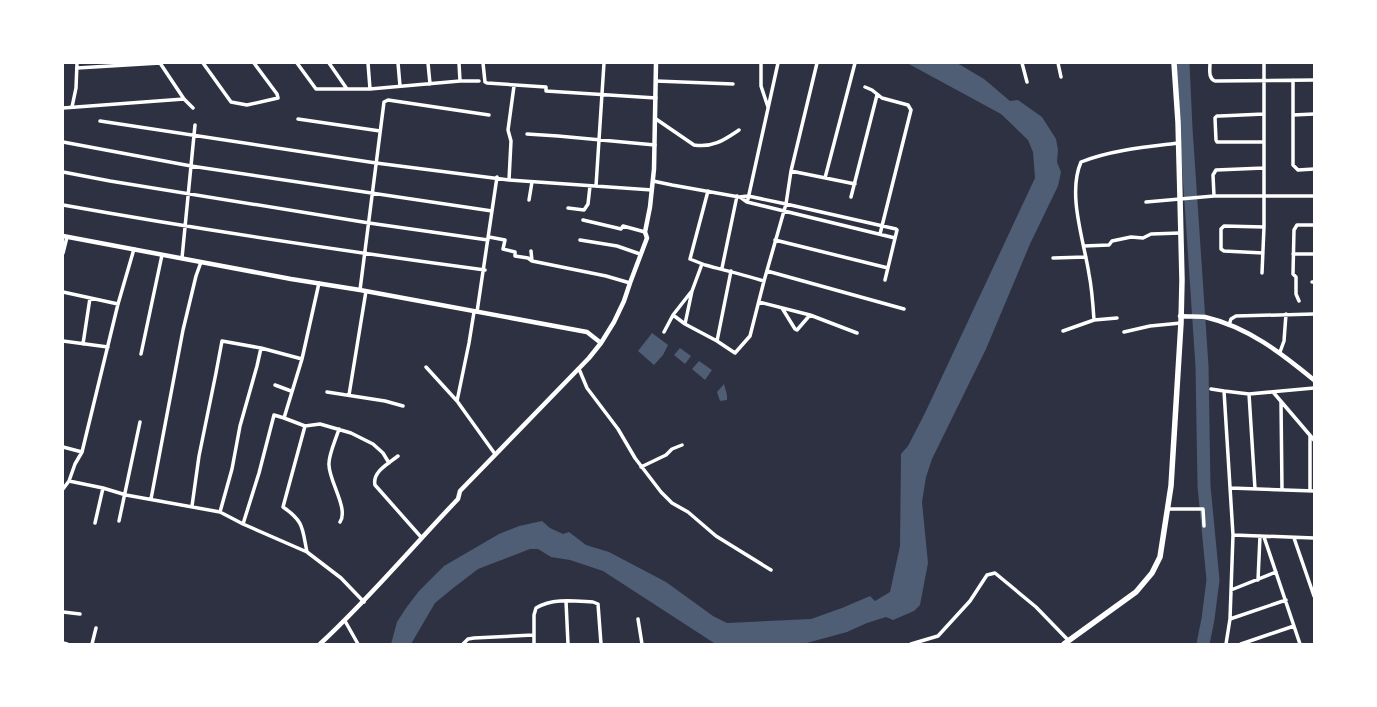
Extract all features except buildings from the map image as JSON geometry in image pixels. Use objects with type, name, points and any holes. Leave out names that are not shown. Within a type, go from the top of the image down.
[{"type":"main road","points":[[1066,642],[1136,592],[1152,573],[1160,556],[1171,486],[1181,323],[1182,280],[1179,143],[1174,63]]},
{"type":"street","points":[[72,107],[76,88],[78,63]]},
{"type":"street","points":[[77,68],[160,63],[184,99],[193,108]]},
{"type":"street","points":[[203,63],[231,102],[247,105],[278,98],[277,94],[254,63]]},
{"type":"street","points":[[297,63],[316,89],[370,89],[460,81],[479,81]]},
{"type":"street","points":[[329,63],[347,89]]},
{"type":"street","points":[[365,63],[368,68]]},
{"type":"street","points":[[368,63],[370,89]]},
{"type":"street","points":[[398,63],[400,86]]},
{"type":"street","points":[[428,63],[430,84]]},
{"type":"street","points":[[459,63],[460,81]]},
{"type":"street","points":[[483,63],[485,82],[514,86],[546,87],[546,91],[656,98]]},
{"type":"street","points":[[596,186],[604,63]]},
{"type":"street","points":[[320,644],[364,602],[421,537],[458,499],[460,491],[579,368],[601,343],[614,322],[624,301],[647,238],[645,232],[652,190],[655,144],[656,63]]},
{"type":"street","points":[[761,63],[761,86],[768,108]]},
{"type":"street","points":[[747,202],[778,63]]},
{"type":"street","points":[[673,315],[685,324],[717,341],[735,353],[750,336],[783,210],[786,204],[791,171],[817,63]]},
{"type":"street","points":[[825,178],[854,63]]},
{"type":"street","points":[[1022,63],[1027,82]]},
{"type":"street","points":[[1058,63],[1061,77]]},
{"type":"street","points":[[1210,63],[1210,76],[1215,81],[1314,80]]},
{"type":"street","points":[[1262,273],[1264,253],[1264,63]]},
{"type":"street","points":[[1294,80],[1293,165],[1298,170],[1314,169]]},
{"type":"street","points":[[656,82],[733,84]]},
{"type":"street","points":[[510,180],[511,141],[508,130],[514,86]]},
{"type":"street","points":[[865,87],[872,90],[882,98],[908,105],[911,110],[880,234]]},
{"type":"street","points":[[851,197],[877,95]]},
{"type":"street","points":[[63,108],[184,99]]},
{"type":"street","points":[[360,290],[383,103],[388,100],[489,115]]},
{"type":"street","points":[[1264,114],[1217,116],[1215,118],[1217,142],[1264,142]]},
{"type":"street","points":[[1293,115],[1314,114]]},
{"type":"street","points":[[298,119],[380,131]]},
{"type":"street","points":[[656,119],[694,145],[698,146],[718,144],[739,130]]},
{"type":"street","points":[[100,121],[376,163],[497,177],[510,180],[652,190]]},
{"type":"street","points":[[182,258],[195,125]]},
{"type":"street","points":[[527,134],[655,144]]},
{"type":"street","points":[[63,142],[191,166],[492,211]]},
{"type":"street","points":[[1094,320],[1090,274],[1077,208],[1075,182],[1077,171],[1081,162],[1093,157],[1118,152],[1179,143]]},
{"type":"street","points":[[1214,196],[1213,175],[1216,170],[1264,168]]},
{"type":"street","points":[[791,171],[855,184]]},
{"type":"street","points":[[63,172],[368,224],[505,240],[504,249],[515,252],[515,256],[528,258],[532,261],[606,276],[630,283]]},
{"type":"street","points":[[457,401],[484,270],[497,177]]},
{"type":"street","points":[[653,180],[708,191],[738,196],[748,196],[883,225],[897,230],[885,280]]},
{"type":"street","points":[[529,200],[532,182]]},
{"type":"street","points":[[568,208],[584,210],[588,204],[590,186]]},
{"type":"street","points":[[708,191],[690,259],[698,261],[702,264],[722,268],[764,281]]},
{"type":"street","points":[[738,196],[747,202],[895,238]]},
{"type":"street","points":[[722,268],[738,196]]},
{"type":"street","points":[[1146,202],[1214,196],[1314,196]]},
{"type":"street","points":[[63,205],[185,227],[364,254],[484,270]]},
{"type":"street","points":[[583,220],[621,229],[623,226],[645,232]]},
{"type":"street","points":[[1299,301],[1296,294],[1296,277],[1293,274],[1294,228],[1297,225],[1314,225]]},
{"type":"street","points":[[1264,227],[1224,226],[1221,229],[1221,249],[1224,252],[1264,253]]},
{"type":"street","points":[[1084,246],[1109,245],[1112,241],[1131,237],[1143,238],[1152,234],[1180,233]]},
{"type":"street","points":[[63,253],[65,236],[291,279],[366,291],[587,332],[601,343]]},
{"type":"street","points":[[580,240],[617,246],[640,254]]},
{"type":"street","points":[[775,240],[888,268]]},
{"type":"street","points":[[63,489],[69,481],[75,464],[82,452],[118,304],[134,249]]},
{"type":"street","points":[[531,250],[532,261]]},
{"type":"street","points":[[1293,254],[1314,254]]},
{"type":"street","points":[[141,354],[162,255]]},
{"type":"street","points":[[1053,258],[1086,257]]},
{"type":"street","points":[[150,499],[183,330],[196,276],[201,262]]},
{"type":"street","points":[[685,324],[692,291],[702,264]]},
{"type":"street","points":[[717,341],[731,271]]},
{"type":"street","points":[[767,271],[904,309]]},
{"type":"street","points":[[284,418],[302,359],[319,283]]},
{"type":"street","points":[[348,395],[366,291]]},
{"type":"street","points":[[664,332],[673,315],[692,291]]},
{"type":"street","points":[[63,292],[118,304]]},
{"type":"street","points":[[83,344],[90,298]]},
{"type":"street","points":[[759,302],[810,315],[858,333]]},
{"type":"street","points":[[782,308],[797,330],[810,315]]},
{"type":"street","points":[[1280,352],[1284,341],[1286,314]]},
{"type":"street","points":[[1229,325],[1231,318],[1236,316],[1314,314]]},
{"type":"street","points":[[1180,316],[1204,317],[1250,334],[1280,352],[1314,380]]},
{"type":"street","points":[[1063,331],[1094,320],[1117,318]]},
{"type":"street","points":[[1124,332],[1150,326],[1181,323]]},
{"type":"street","points":[[63,341],[108,347]]},
{"type":"street","points":[[192,506],[199,456],[222,341],[261,348],[302,359]]},
{"type":"street","points":[[220,512],[232,470],[240,426],[261,348]]},
{"type":"street","points":[[426,367],[457,401],[495,454]]},
{"type":"street","points":[[579,368],[587,388],[618,429],[641,467],[672,504],[688,512],[716,536],[771,570]]},
{"type":"street","points":[[275,385],[291,391]]},
{"type":"street","points":[[1211,389],[1249,394],[1314,388]]},
{"type":"street","points":[[1224,391],[1233,535],[1230,620],[1226,644]]},
{"type":"street","points":[[327,392],[385,401],[403,406]]},
{"type":"street","points":[[1273,392],[1314,440]]},
{"type":"street","points":[[1249,394],[1255,489]]},
{"type":"street","points":[[1281,402],[1282,490]]},
{"type":"street","points":[[244,524],[274,416],[305,426],[320,424],[352,433],[372,444],[383,453],[389,463]]},
{"type":"street","points":[[119,521],[126,495],[140,422]]},
{"type":"street","points":[[305,426],[283,507],[294,515],[300,525],[304,534],[306,552]]},
{"type":"street","points":[[339,429],[328,463],[343,512],[340,522]]},
{"type":"street","points":[[1230,488],[1312,491],[1310,436]]},
{"type":"street","points":[[641,467],[666,455],[672,449],[682,445]]},
{"type":"street","points":[[63,447],[82,452]]},
{"type":"street","points":[[398,456],[376,475],[374,480],[375,485],[421,537]]},
{"type":"street","points":[[69,481],[103,488],[126,495],[220,512],[306,552],[341,578],[364,602]]},
{"type":"street","points":[[95,523],[103,488]]},
{"type":"street","points":[[1167,509],[1203,509],[1204,526]]},
{"type":"street","points":[[1233,535],[1314,538]]},
{"type":"street","points":[[1262,536],[1286,600],[1300,644]]},
{"type":"street","points":[[1258,580],[1262,536]]},
{"type":"street","points":[[1294,538],[1314,596]]},
{"type":"street","points":[[1231,590],[1276,572]]},
{"type":"street","points":[[911,644],[938,636],[970,601],[987,574],[990,573],[995,573],[1036,607],[1066,642]]},
{"type":"street","points":[[1230,620],[1286,600]]},
{"type":"street","points":[[566,601],[568,644]]},
{"type":"street","points":[[534,644],[534,615],[536,608],[546,604],[566,601],[597,603],[601,644]]},
{"type":"street","points":[[63,612],[80,614]]},
{"type":"street","points":[[638,619],[642,644]]},
{"type":"street","points":[[345,621],[358,644]]},
{"type":"street","points":[[1240,644],[1294,626]]},
{"type":"street","points":[[92,644],[96,628]]},
{"type":"street","points":[[463,644],[468,639],[474,638],[533,635]]},
{"type":"street","points":[[63,643],[67,644]]},
{"type":"water","points":[[907,63],[957,63],[984,79],[1010,101],[1018,100],[1042,117],[1056,139],[1058,150],[1057,162],[1061,172],[1058,186],[1030,244],[986,349],[932,459],[926,477],[922,502],[928,563],[920,605],[914,611],[893,620],[886,617],[867,623],[847,632],[803,644],[714,643],[603,571],[570,560],[551,557],[538,549],[530,549],[478,569],[435,603],[411,644],[391,644],[397,622],[406,608],[419,591],[444,566],[499,534],[519,526],[542,521],[550,528],[563,534],[569,532],[586,545],[609,552],[666,582],[713,616],[727,623],[811,619],[870,596],[875,601],[890,592],[900,546],[901,454],[908,446],[925,413],[1035,178],[1033,152],[1028,140],[1001,114]]},
{"type":"water","points":[[652,333],[668,345],[663,355],[654,365],[638,351]]},
{"type":"water","points":[[680,348],[691,356],[685,364],[674,355]]},
{"type":"water","points":[[699,361],[712,370],[705,380],[692,369]]},
{"type":"water","points":[[724,384],[727,400],[720,401],[717,392]]},
{"type":"waterway","points":[[1183,63],[1202,366],[1204,486],[1213,580],[1203,644]]}]
